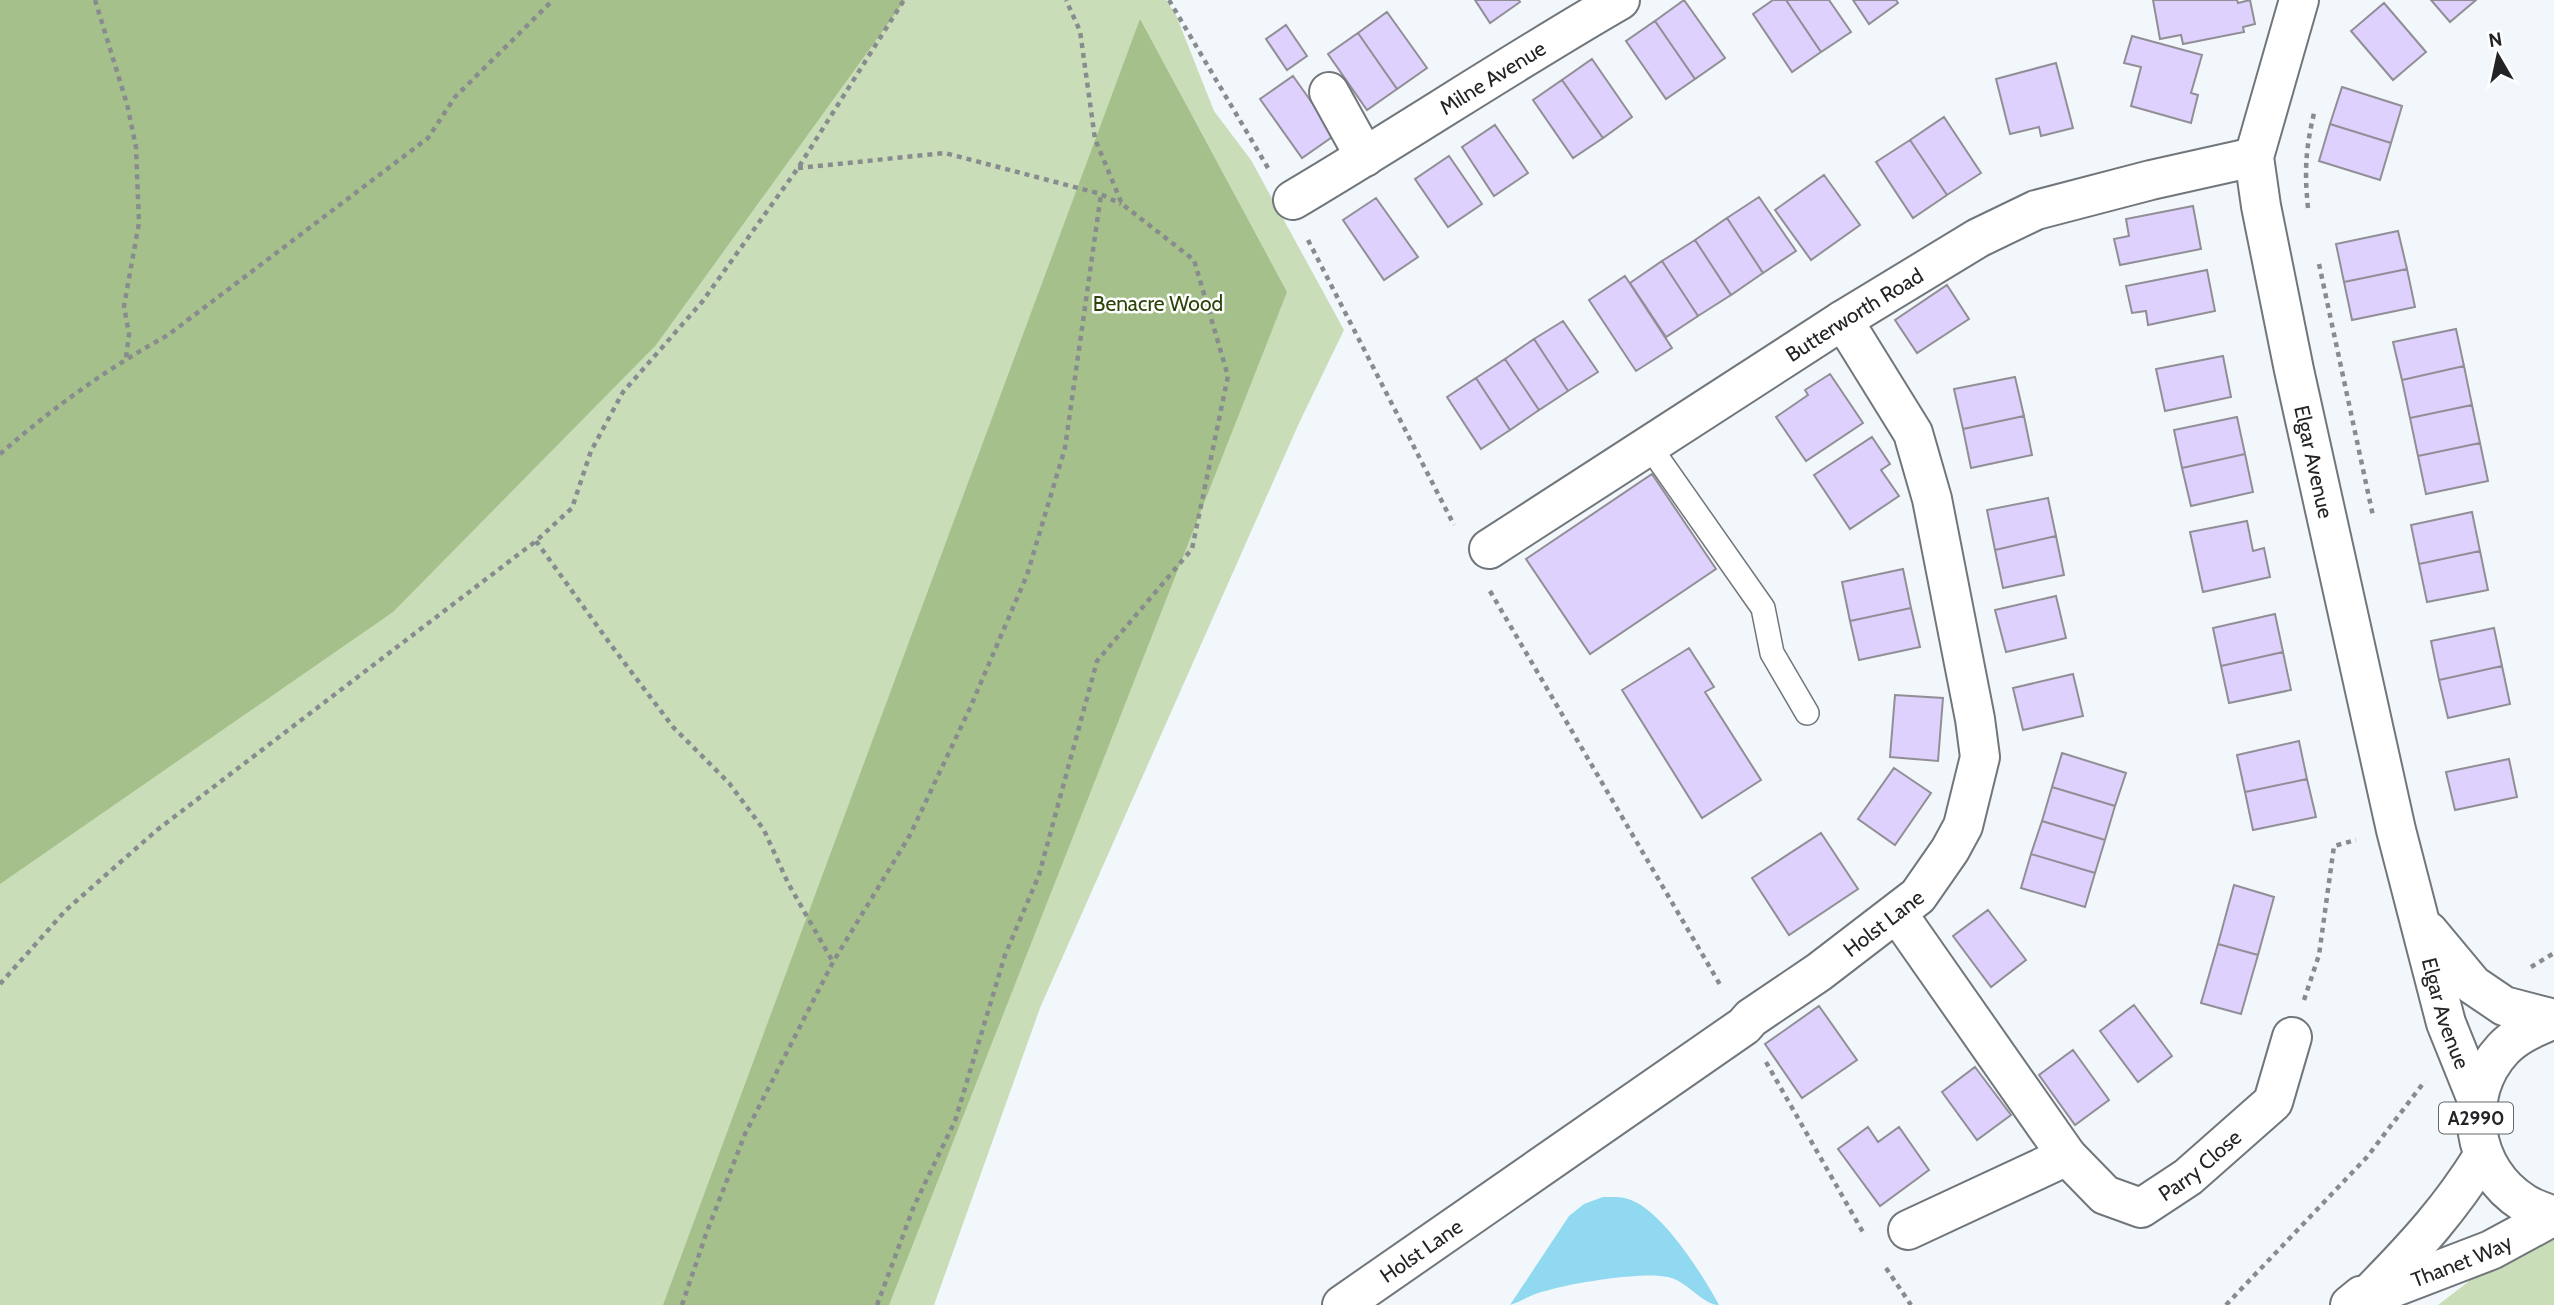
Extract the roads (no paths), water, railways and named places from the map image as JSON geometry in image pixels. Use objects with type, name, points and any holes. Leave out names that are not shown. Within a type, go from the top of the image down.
[{"type":"street","name":"Milne Avenue","points":[[1290,203],[1557,36],[1620,0]]},
{"type":"street","name":"Elgar Avenue","points":[[2299,0],[2254,157],[2261,206],[2294,370],[2396,830],[2446,1023],[2477,1100]]},
{"type":"street","points":[[1329,92],[1366,157]]},
{"type":"street","name":"Butterworth Road","points":[[1477,556],[1650,447],[1843,320],[1978,237],[2036,210],[2254,157]]},
{"type":"street","name":"Holst Lane","points":[[1342,1305],[1744,1026],[1751,1018],[1819,972],[1897,913],[1918,896],[1964,827],[1980,757],[1932,499],[1913,433],[1843,320]]},
{"type":"street","name":"Parry Close","points":[[1897,913],[2067,1156],[2105,1195],[2141,1208],[2188,1177],[2273,1102],[2292,1037]]},
{"type":"street","name":"Elgar Avenue","points":[[2422,924],[2473,985],[2504,1006],[2554,1019]]},
{"type":"street","name":"A2990","points":[[2554,1019],[2527,1030],[2503,1048],[2486,1072],[2477,1100],[2476,1129],[2483,1156],[2500,1184],[2525,1204],[2554,1216]]},
{"type":"street","points":[[1908,1230],[2067,1156]]},
{"type":"street","name":"Thanet Way","points":[[2358,1302],[2434,1227],[2462,1191],[2483,1156]]},
{"type":"street","name":"Thanet Way","points":[[2358,1302],[2491,1250],[2554,1216]]},
{"type":"lane","points":[[1650,447],[1763,608],[1772,653],[1807,713]]},
{"type":"water","points":[[1603,1197],[1631,1200],[1656,1217],[1693,1262],[1719,1305],[1707,1301],[1675,1279],[1642,1276],[1589,1281],[1557,1288],[1510,1305],[1569,1216],[1584,1204]]},
{"type":"park label","name":"Benacre Wood","points":[[1158,303]]}]
